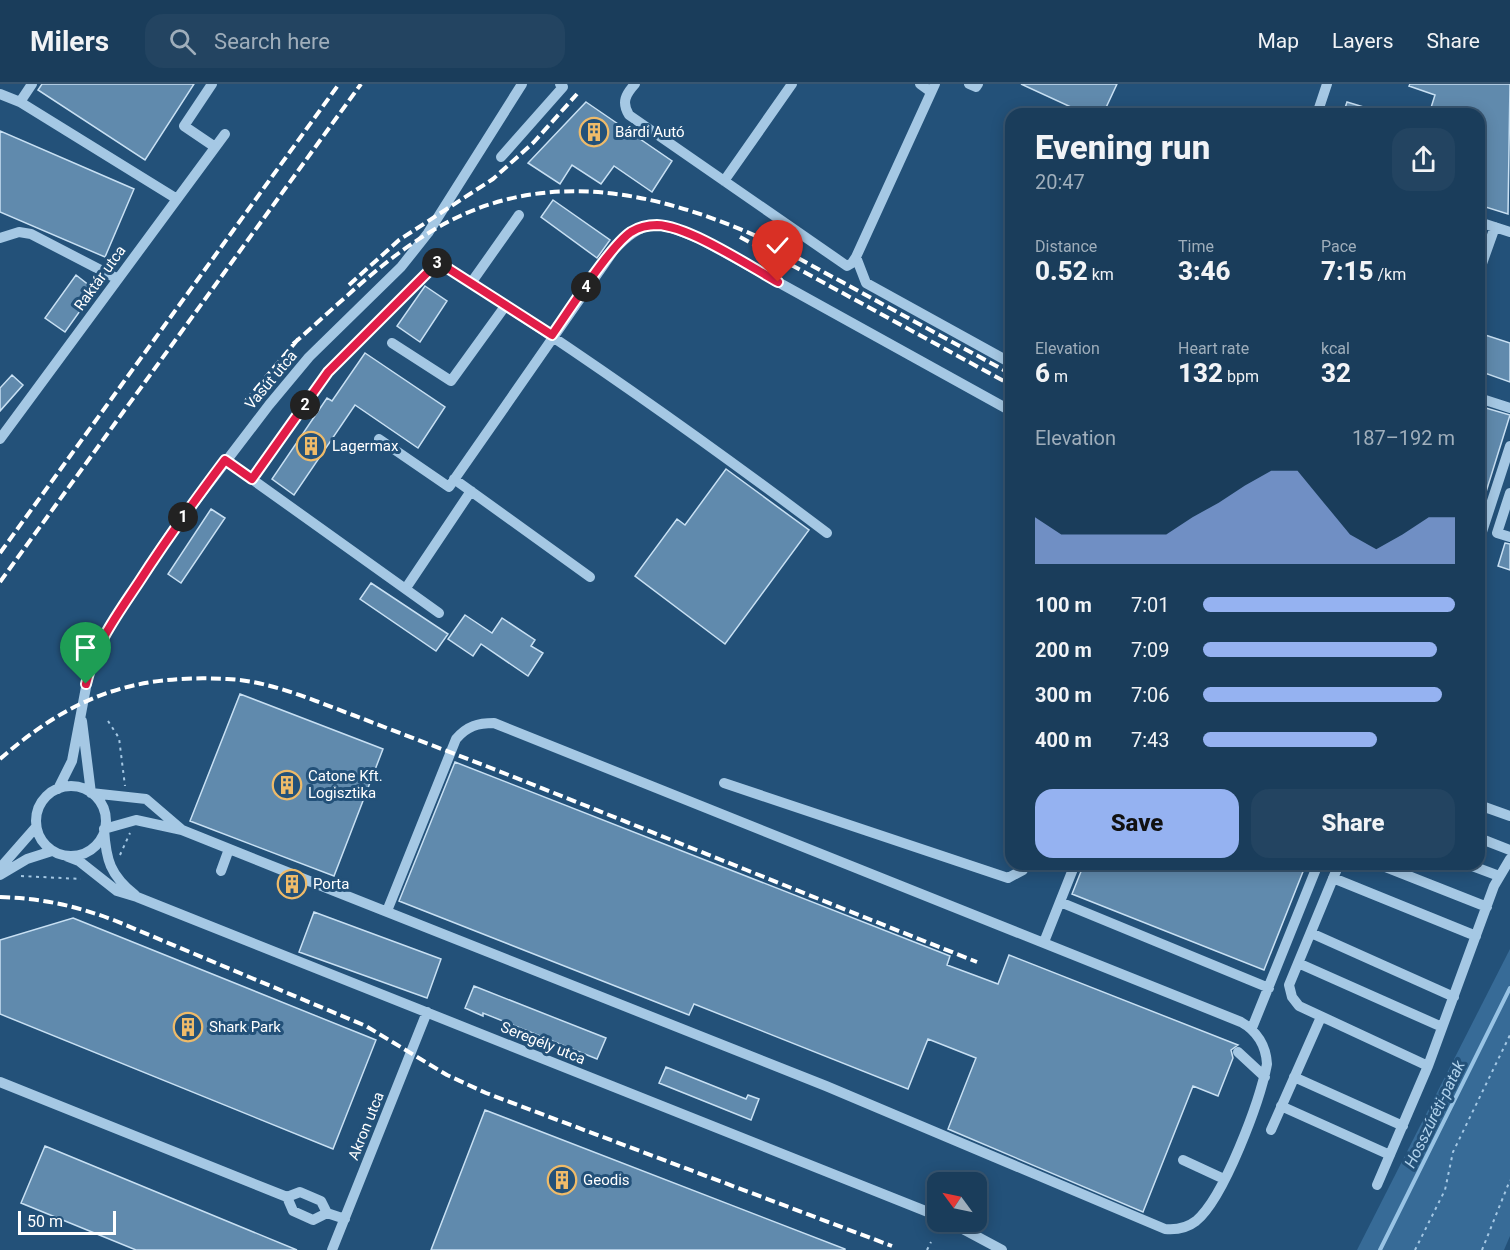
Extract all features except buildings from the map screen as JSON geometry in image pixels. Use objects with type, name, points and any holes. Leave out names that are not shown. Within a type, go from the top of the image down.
[{"type":"street","points":[[20,102],[32,84]]},
{"type":"street","points":[[212,84],[184,126],[215,147]]},
{"type":"street","name":"Vasút utca","points":[[0,868],[36,827],[36,819],[45,798],[58,789],[72,761],[91,661],[102,638],[169,536],[225,460],[309,357],[401,267],[428,233],[522,84]]},
{"type":"street","points":[[501,157],[563,87],[560,84]]},
{"type":"street","points":[[635,84],[625,98],[629,115],[843,265],[849,265],[856,257],[933,88],[920,84]]},
{"type":"street","points":[[724,181],[792,84]]},
{"type":"street","points":[[969,84],[976,87],[978,84]]},
{"type":"street","points":[[1319,108],[1327,84]]},
{"type":"street","points":[[0,94],[20,102],[177,199]]},
{"type":"street","name":"Raktár utca","points":[[0,439],[225,134]]},
{"type":"street","points":[[471,283],[519,215]]},
{"type":"street","points":[[1485,224],[1510,232]]},
{"type":"street","points":[[379,439],[449,487],[552,335],[614,249],[629,233],[642,226],[658,225],[700,240],[1005,408]]},
{"type":"street","points":[[1485,255],[1495,227]]},
{"type":"street","points":[[0,238],[19,232],[31,234],[118,279]]},
{"type":"street","points":[[856,257],[866,283],[1005,360]]},
{"type":"street","points":[[252,479],[328,372],[438,262],[552,335],[713,447],[827,533]]},
{"type":"street","points":[[392,343],[451,381],[506,305]]},
{"type":"street","points":[[1485,400],[1510,408]]},
{"type":"street","points":[[1485,523],[1510,446]]},
{"type":"street","points":[[225,460],[439,613]]},
{"type":"street","points":[[454,479],[590,577]]},
{"type":"street","points":[[406,588],[471,491]]},
{"type":"street","points":[[1510,493],[1497,533],[1510,537]]},
{"type":"street","name":"Vasút utca","points":[[81,718],[91,793],[101,805],[105,829]]},
{"type":"street","points":[[36,827],[42,840],[52,851],[66,856],[79,855],[91,849],[105,829],[130,821],[142,820],[182,830],[826,1086],[1165,1229],[1184,1228],[1204,1212],[1224,1179],[1247,1127],[1265,1077],[1267,1055],[1252,1028],[1241,1022],[494,723],[471,726],[456,739],[387,911]]},
{"type":"street","points":[[724,783],[1008,878],[1023,870]]},
{"type":"street","points":[[58,789],[79,787],[91,793],[146,799],[182,830]]},
{"type":"street","points":[[1485,807],[1510,816]]},
{"type":"street","name":"Seregély utca","points":[[105,829],[109,865],[124,886],[137,897]]},
{"type":"street","points":[[1485,840],[1510,850]]},
{"type":"street","points":[[221,870],[229,849]]},
{"type":"street","points":[[0,875],[27,858],[52,851]]},
{"type":"street","name":"Seregély utca","points":[[66,856],[79,861],[117,891],[927,1212]]},
{"type":"street","points":[[1377,1185],[1428,1066],[1499,876],[1510,859]]},
{"type":"street","points":[[1044,942],[1073,870]]},
{"type":"street","points":[[1252,1028],[1316,870]]},
{"type":"street","points":[[1336,870],[1289,985],[1292,997],[1299,1006],[1428,1066]]},
{"type":"street","points":[[1393,870],[1487,907]]},
{"type":"street","points":[[1483,870],[1499,876]]},
{"type":"street","points":[[1333,878],[1476,936]]},
{"type":"street","points":[[1060,902],[1269,988]]},
{"type":"street","points":[[1311,933],[1454,997]]},
{"type":"street","points":[[1298,963],[1442,1027]]},
{"type":"street","name":"Akron utca","points":[[332,1250],[427,1012]]},
{"type":"street","points":[[1271,1130],[1321,1017]]},
{"type":"street","points":[[1238,1052],[1265,1077]]},
{"type":"street","points":[[1294,1077],[1403,1126]]},
{"type":"street","points":[[0,1082],[287,1197],[300,1192],[321,1201],[327,1213]]},
{"type":"street","points":[[1281,1106],[1390,1155]]},
{"type":"street","points":[[1183,1160],[1224,1179]]},
{"type":"street","points":[[287,1197],[293,1211],[313,1220],[327,1213],[345,1219]]},
{"type":"street","points":[[968,1232],[1002,1250]]},
{"type":"path","points":[[1415,1250],[1445,1190],[1453,1152],[1510,1035]]},
{"type":"path","points":[[1482,1250],[1510,1180]]},
{"type":"path","points":[[927,1250],[931,1242]]},
{"type":"shaded area","points":[[1510,949],[1510,1236],[1504,1250],[1357,1250]]},
{"type":"waterway","name":"Hosszúréti-patak","points":[[1380,1250],[1510,988]]},
{"type":"railway","points":[[0,553],[339,84]]},
{"type":"railway","points":[[0,582],[361,84]]},
{"type":"railway","points":[[349,285],[399,240],[493,179],[534,142],[577,94]]},
{"type":"railway","points":[[293,344],[392,258],[427,234],[468,212],[510,199],[552,192],[594,192],[637,197],[679,207],[763,239],[1005,371]]},
{"type":"railway","points":[[740,237],[1005,382]]},
{"type":"railway","points":[[245,402],[299,338]]},
{"type":"railway","points":[[0,759],[52,720],[104,694],[132,686],[193,678],[259,683],[307,698],[486,766],[977,962]]},
{"type":"railway","points":[[0,897],[59,904],[116,921],[366,1026],[447,1075],[486,1093],[892,1246]]},
{"type":"place","name":"Bárdi Autó","points":[[594,132]]},
{"type":"place","name":"Lagermax","points":[[311,446]]},
{"type":"place","name":"Catone Kft. Logisztika","points":[[287,785]]},
{"type":"place","name":"Porta","points":[[292,884]]},
{"type":"place","name":"Shark Park","points":[[188,1027]]},
{"type":"place","name":"Geodis","points":[[562,1180]]},
{"type":"route","points":[[86,684],[91,661],[102,638],[169,536],[225,460],[252,479],[328,372],[438,262],[552,335],[614,249],[629,233],[642,226],[658,225],[700,240],[778,282]]}]
